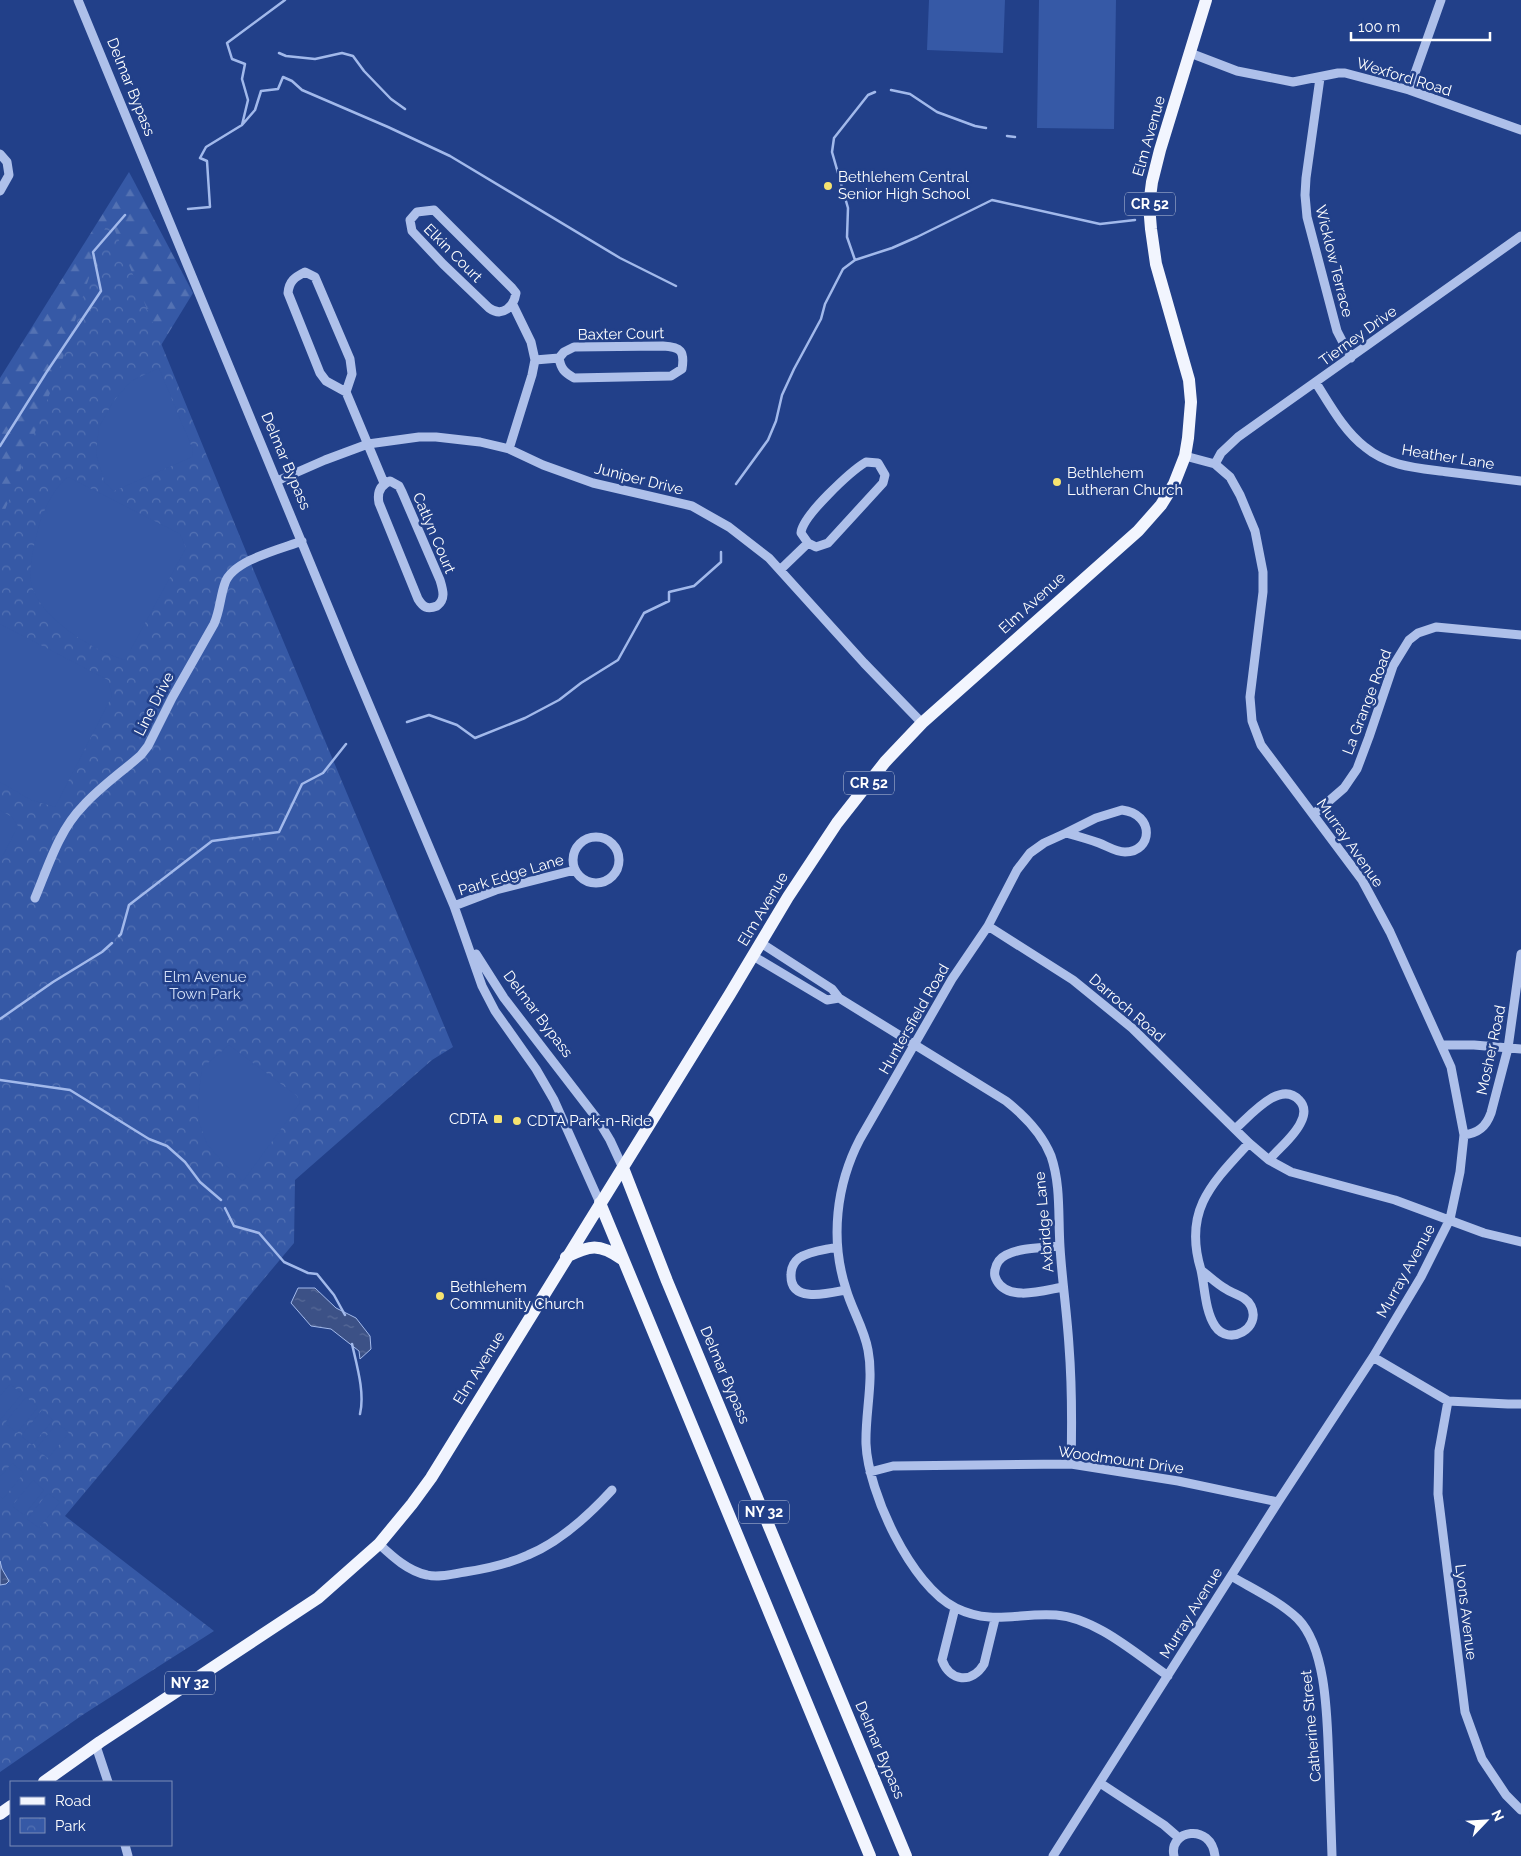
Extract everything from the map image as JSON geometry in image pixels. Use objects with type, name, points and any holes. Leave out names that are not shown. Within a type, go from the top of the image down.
[{"type":"main road","name":"Elm Avenue","points":[[45,1781],[318,1598],[380,1544],[430,1478],[623,1168],[641,1135],[788,897],[837,823],[885,762],[922,723],[1138,531],[1161,505],[1174,484],[1185,456],[1190,419],[1189,380],[1156,264],[1149,205],[1152,182],[1160,150],[1206,0]]},
{"type":"main road","name":"Delmar Bypass","points":[[623,1168],[667,1281],[906,1856]]},
{"type":"main road","name":"Delmar Bypass","points":[[600,1203],[870,1856]]},
{"type":"main road","points":[[566,1257],[582,1249],[600,1247],[622,1259]]},
{"type":"street","name":"Delmar Bypass","points":[[78,0],[351,662],[454,906],[482,986],[495,1010],[536,1068],[554,1100],[600,1203]]},
{"type":"street","points":[[1409,90],[1441,0]]},
{"type":"street","name":"Wexford Road","points":[[1190,53],[1237,71],[1293,82],[1338,73],[1345,74],[1409,90],[1521,130]]},
{"type":"street","name":"Wicklow Terrace","points":[[1320,78],[1306,178],[1307,217],[1337,331],[1351,358]]},
{"type":"street","points":[[0,154],[7,162],[9,175],[0,191]]},
{"type":"street","name":"Elkin Court","points":[[509,449],[535,360],[531,342],[513,304],[516,293],[434,210],[417,212],[410,220],[412,231],[443,264],[494,311],[499,312],[511,307],[513,304]]},
{"type":"street","name":"Tierney Drive","points":[[1216,464],[1221,453],[1238,437],[1521,236]]},
{"type":"street","points":[[346,392],[352,374],[350,359],[315,277],[305,272],[292,280],[288,286],[288,293],[320,373],[326,381],[346,392],[384,483]]},
{"type":"street","name":"Baxter Court","points":[[535,360],[559,358],[564,352],[574,347],[675,346],[683,355],[682,369],[671,376],[625,378],[574,378],[564,372],[559,358]]},
{"type":"street","name":"Heather Lane","points":[[1316,383],[1352,435],[1378,457],[1399,465],[1521,481]]},
{"type":"street","name":"Juniper Drive","points":[[276,481],[368,444],[418,437],[436,437],[480,442],[509,449],[543,466],[593,483],[692,506],[729,527],[769,558],[864,664],[922,723]]},
{"type":"street","points":[[1185,456],[1216,464]]},
{"type":"street","points":[[866,462],[878,463],[885,475],[883,483],[876,493],[828,543],[816,547],[808,543],[800,533],[801,528],[810,515],[855,469],[866,462]]},
{"type":"street","name":"Murray Avenue","points":[[1053,1856],[1278,1502],[1374,1357],[1421,1277],[1450,1219],[1460,1172],[1464,1135],[1451,1067],[1390,932],[1362,880],[1314,814],[1268,756],[1261,745],[1252,722],[1251,679],[1263,592],[1262,572],[1255,531],[1240,495],[1230,477],[1216,464]]},
{"type":"street","name":"Catlyn Court","points":[[390,481],[399,486],[440,580],[443,591],[442,598],[437,606],[427,608],[422,606],[418,599],[379,503],[378,496],[384,483],[390,481]]},
{"type":"street","name":"Line Drive","points":[[35,898],[57,847],[72,819],[82,806],[141,755],[148,746],[176,690],[218,616],[228,576],[234,569],[262,555],[302,541]]},
{"type":"street","points":[[780,570],[808,543]]},
{"type":"street","name":"La Grange Road","points":[[1314,814],[1344,788],[1356,769],[1393,666],[1409,640],[1418,633],[1436,627],[1521,635]]},
{"type":"street","name":"Huntersfield Road","points":[[1066,833],[1125,852],[1140,847],[1147,834],[1147,828],[1139,816],[1131,811],[1122,810],[1096,818],[1044,843],[1030,853],[1018,870],[988,926],[952,979],[851,1156],[841,1193],[837,1248],[846,1290],[864,1333],[868,1351],[870,1388],[866,1445],[870,1472],[888,1521],[911,1565],[926,1584],[955,1608],[995,1619],[1035,1614],[1057,1615],[1081,1621],[1121,1643],[1168,1676]]},
{"type":"street","name":"Park Edge Lane","points":[[588,839],[602,839],[614,848],[618,854],[617,869],[613,876],[600,883],[592,883],[585,880],[575,870],[574,855],[582,843],[588,839]]},
{"type":"street","name":"Park Edge Lane","points":[[454,906],[496,890],[575,870]]},
{"type":"street","name":"Darroch Road","points":[[988,926],[1073,980],[1132,1028],[1249,1143],[1269,1160],[1291,1172],[1395,1200],[1484,1233],[1521,1242]]},
{"type":"street","name":"Delmar Bypass","points":[[465,934],[491,979],[598,1120],[623,1168]]},
{"type":"street","name":"Axbridge Lane","points":[[760,943],[832,989],[839,998],[1022,1114],[1043,1140],[1050,1155],[1055,1177],[1069,1345],[1072,1411],[1071,1464]]},
{"type":"street","name":"Mosher Road","points":[[1464,1135],[1475,1133],[1487,1122],[1508,1048],[1521,954]]},
{"type":"street","name":"Axbridge Lane","points":[[753,956],[827,1000],[839,998]]},
{"type":"street","points":[[795,981],[803,970]]},
{"type":"street","points":[[520,1046],[536,1037]]},
{"type":"street","points":[[1442,1046],[1474,1045],[1521,1049]]},
{"type":"street","points":[[1235,1129],[1272,1097],[1280,1094],[1294,1095],[1303,1106],[1304,1112],[1301,1123],[1269,1160]]},
{"type":"street","points":[[1201,1270],[1226,1290],[1246,1299],[1252,1307],[1253,1313],[1253,1319],[1248,1329],[1233,1336],[1225,1334],[1215,1327],[1210,1314],[1194,1236],[1202,1204],[1211,1188],[1249,1143]]},
{"type":"street","points":[[1060,1246],[1020,1250],[1004,1256],[996,1267],[994,1274],[1000,1286],[1009,1291],[1027,1292],[1063,1287]]},
{"type":"street","points":[[837,1248],[807,1254],[800,1258],[795,1262],[790,1278],[796,1288],[806,1294],[818,1295],[846,1290]]},
{"type":"street","points":[[1374,1357],[1448,1401],[1521,1404]]},
{"type":"street","name":"Lyons Avenue","points":[[1448,1401],[1439,1451],[1438,1494],[1465,1712],[1482,1759],[1506,1795],[1521,1810]]},
{"type":"street","name":"Woodmount Drive","points":[[870,1472],[893,1466],[1071,1464],[1178,1481],[1278,1502]]},
{"type":"street","points":[[380,1544],[406,1566],[426,1575],[435,1576],[477,1570],[528,1555],[541,1548],[590,1514],[612,1490]]},
{"type":"street","name":"Catherine Street","points":[[1231,1576],[1273,1600],[1297,1618],[1314,1646],[1320,1665],[1326,1715],[1332,1856]]},
{"type":"street","points":[[955,1608],[942,1660],[950,1674],[957,1677],[970,1677],[981,1670],[995,1619]]},
{"type":"street","points":[[96,1746],[108,1781]]},
{"type":"street","points":[[1100,1783],[1164,1825],[1179,1838]]},
{"type":"street","points":[[1174,1856],[1175,1843],[1179,1838],[1191,1834],[1200,1834],[1208,1838],[1212,1844],[1215,1856]]},
{"type":"green space","points":[[929,0],[1005,0],[1003,53],[927,50]]},
{"type":"green space","points":[[1039,0],[1116,0],[1114,129],[1037,128]]},
{"type":"green space","points":[[129,172],[193,293],[0,608],[0,378]]},
{"type":"green space","name":"Elm Avenue Town Park","points":[[109,216],[254,571],[453,1047],[432,1060],[295,1180],[294,1243],[65,1516],[214,1631],[84,1714],[0,1772],[0,523],[60,367]]},
{"type":"green space","points":[[159,368],[193,450],[192,457],[114,491],[105,483],[96,454],[99,427],[113,402],[131,381]]},
{"type":"green space","points":[[68,477],[180,534],[186,548],[125,660],[98,649],[69,631],[55,620],[35,595],[31,582],[31,571],[36,537],[47,504]]},
{"type":"green space","points":[[0,624],[108,680],[112,696],[55,807],[31,800],[0,782]]},
{"type":"green space","points":[[0,810],[12,817],[18,826],[0,861]]},
{"type":"green space","points":[[229,1045],[297,1096],[300,1103],[243,1181],[225,1165],[207,1144],[200,1125],[198,1100],[202,1068]]},
{"type":"green space","points":[[0,1278],[5,1282],[5,1299],[0,1304]]},
{"type":"green space","points":[[10,1384],[22,1394],[0,1420],[0,1396]]},
{"type":"green space","points":[[26,1397],[38,1407],[17,1433],[5,1423]]},
{"type":"green space","points":[[42,1410],[53,1420],[32,1445],[21,1436]]},
{"type":"green space","points":[[57,1423],[69,1433],[48,1458],[36,1449]]},
{"type":"green space","points":[[12,1463],[24,1473],[3,1499],[0,1496],[0,1477]]},
{"type":"green space","points":[[33,1480],[44,1490],[24,1515],[12,1506]]},
{"type":"green space","points":[[48,1493],[60,1502],[39,1528],[27,1519]]},
{"type":"water","points":[[298,1288],[315,1288],[336,1308],[356,1318],[370,1336],[371,1349],[360,1359],[359,1351],[331,1329],[311,1326],[291,1303]]},
{"type":"water","points":[[0,1561],[9,1581],[6,1584],[0,1585]]},
{"type":"waterway","points":[[188,209],[210,207],[207,161],[200,158],[206,147],[242,125],[248,100],[242,79],[245,64],[232,59],[227,43],[285,0]]},
{"type":"waterway","points":[[279,53],[286,56],[315,59],[342,53],[353,56],[364,71],[391,99],[405,109]]},
{"type":"waterway","points":[[242,125],[255,110],[261,91],[278,89],[283,77],[292,81],[302,90],[450,156],[620,258],[676,286]]},
{"type":"waterway","points":[[891,90],[910,94],[937,112],[975,126],[986,128]]},
{"type":"waterway","points":[[855,260],[847,237],[848,208],[832,152],[834,138],[868,95],[875,92]]},
{"type":"waterway","points":[[1007,136],[1015,137]]},
{"type":"waterway","points":[[736,484],[768,440],[776,421],[782,395],[821,319],[825,304],[843,269],[855,260],[892,248],[992,200],[1100,224],[1135,220]]},
{"type":"waterway","points":[[0,446],[101,291],[93,252],[125,215]]},
{"type":"waterway","points":[[407,722],[429,715],[457,725],[475,738],[525,718],[559,700],[581,683],[618,660],[644,613],[669,601],[669,592],[694,586],[721,562],[721,552]]},
{"type":"waterway","points":[[119,936],[129,905],[212,841],[279,832],[302,784],[323,773],[346,744]]},
{"type":"waterway","points":[[0,1019],[53,982],[102,952],[112,943]]},
{"type":"waterway","points":[[0,1080],[70,1090],[149,1139],[167,1146],[185,1162],[200,1182],[221,1200]]},
{"type":"waterway","points":[[225,1208],[234,1226],[259,1233],[284,1262],[308,1273],[317,1274],[334,1295],[345,1315]]},
{"type":"waterway","points":[[352,1344],[361,1388],[360,1414]]},
{"type":"place","name":"Bethlehem Central Senior High School","points":[[828,186]]},
{"type":"place","name":"Bethlehem Lutheran Church","points":[[1057,482]]},
{"type":"place","name":"CDTA","points":[[498,1119]]},
{"type":"place","name":"CDTA Park-n-Ride","points":[[517,1121]]},
{"type":"place","name":"Bethlehem Community Church","points":[[440,1296]]}]
